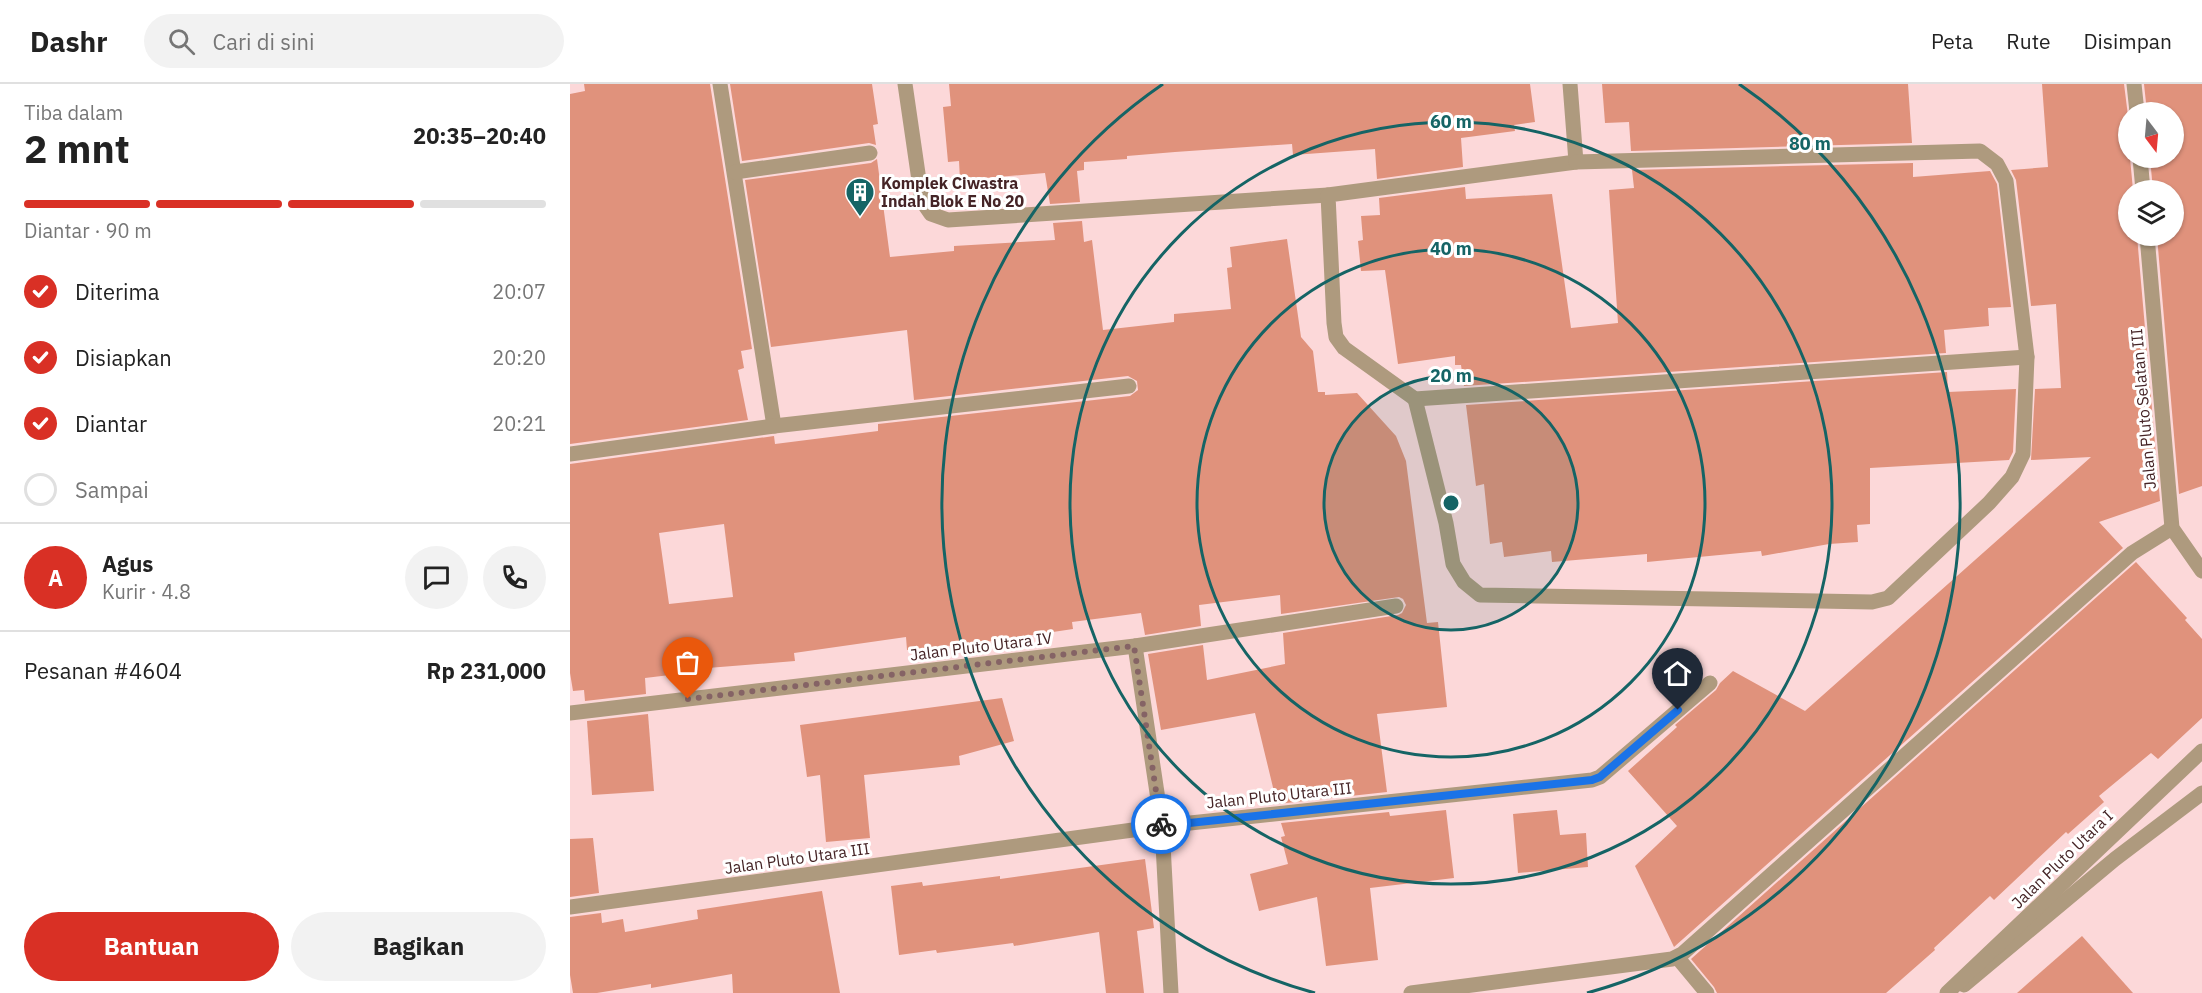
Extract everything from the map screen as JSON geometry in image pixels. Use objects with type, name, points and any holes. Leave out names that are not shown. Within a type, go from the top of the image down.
[{"type":"street","points":[[720,84],[774,426]]},
{"type":"street","points":[[904,84],[922,201],[931,214],[948,220],[1328,195],[1576,162],[1980,151],[1996,164],[2007,181],[2027,357],[2023,454],[2012,477],[1989,503],[1888,598],[1872,602],[1480,595],[1464,582],[1453,564],[1446,523],[1416,399]]},
{"type":"street","points":[[1570,84],[1576,162]]},
{"type":"street","points":[[2134,84],[2136,102]]},
{"type":"street","points":[[735,172],[870,153]]},
{"type":"street","points":[[1328,195],[1336,337],[1344,348],[1416,399],[2027,357]]},
{"type":"street","name":"Jalan Pluto Selatan III","points":[[2148,246],[2172,528]]},
{"type":"street","points":[[570,454],[774,426],[1129,386]]},
{"type":"street","points":[[1411,993],[1677,957],[2132,553],[2172,528],[2202,571]]},
{"type":"street","name":"Jalan Pluto Utara IV","points":[[570,713],[1134,646],[1396,606]]},
{"type":"street","points":[[1134,646],[1161,826],[1171,993]]},
{"type":"street","name":"Jalan Pluto Utara III","points":[[570,907],[1161,826],[1592,780],[1600,777],[1710,683]]},
{"type":"street","name":"Jalan Pluto Utara I","points":[[1947,993],[2202,751]]},
{"type":"street","points":[[1955,993],[2115,859],[2202,793]]},
{"type":"street","points":[[1677,957],[1707,993]]},
{"type":"building","points":[[584,84],[710,84],[752,349],[741,351],[744,368],[738,370],[748,420],[570,444],[570,94],[585,91]]},
{"type":"building","points":[[730,84],[872,84],[878,124],[873,125],[876,145],[869,143],[742,161]]},
{"type":"building","points":[[949,84],[1530,84],[1535,122],[1514,125],[1515,131],[1461,138],[1463,167],[1377,179],[1375,149],[1293,155],[1292,144],[1127,156],[1127,159],[1084,162],[1084,170],[1077,171],[1080,202],[1050,204],[1045,173],[960,180],[959,161],[948,162],[943,107],[951,106]]},
{"type":"building","points":[[1602,84],[1908,84],[1912,143],[1631,151],[1629,122],[1605,123]]},
{"type":"building","points":[[2042,84],[2124,84],[2126,102],[2118,102],[2118,168],[2131,168],[2132,180],[2118,180],[2118,246],[2138,246],[2160,501],[2099,522],[2123,548],[1674,947],[1635,866],[1677,826],[1628,771],[1677,727],[1675,725],[1716,690],[1733,671],[1805,711],[2091,457],[2031,460],[2035,389],[2061,388],[2056,304],[2031,306],[2016,180],[2011,170],[2048,167]]},
{"type":"building","points":[[2144,84],[2202,84],[2202,486],[2179,494],[2158,246],[2184,246],[2184,180],[2152,180],[2151,168],[2184,168],[2184,102],[2146,102]]},
{"type":"building","points":[[877,159],[890,257],[954,251],[954,246],[1055,240],[1053,223],[1082,221],[1084,242],[1092,240],[1103,330],[1174,322],[1174,314],[1231,309],[1227,268],[1232,267],[1230,247],[1287,239],[1301,337],[1313,351],[1318,392],[1325,392],[1325,395],[1357,393],[1396,436],[1406,461],[1427,623],[1438,622],[1447,707],[1377,714],[1387,792],[1277,804],[1255,713],[1161,730],[1148,654],[1203,645],[1207,680],[1285,664],[1283,633],[1398,615],[1402,613],[1406,605],[1399,597],[1281,614],[1280,595],[1199,605],[1201,626],[1145,635],[1141,613],[1072,622],[1073,629],[985,642],[907,650],[906,637],[794,653],[795,661],[670,671],[670,675],[645,678],[646,694],[585,701],[584,690],[573,691],[570,673],[570,464],[774,436],[775,444],[878,431],[878,424],[1130,396],[1138,390],[1137,381],[1128,376],[914,400],[907,330],[771,347],[745,180],[871,163]],"holes":[[[724,524],[733,597],[669,604],[659,533]]]},
{"type":"building","points":[[1913,163],[1913,177],[1990,171],[1997,184],[2011,307],[1988,308],[1989,326],[1944,330],[1946,353],[1464,386],[1461,365],[1455,365],[1455,356],[1398,364],[1385,270],[1361,271],[1358,241],[1363,240],[1361,216],[1380,215],[1379,198],[1465,187],[1466,199],[1552,194],[1571,328],[1618,323],[1609,190],[1634,188],[1632,170]]},
{"type":"building","points":[[1947,372],[1948,392],[2016,389],[2013,452],[2009,460],[1870,468],[1870,524],[1857,525],[1858,542],[1829,544],[1762,556],[1761,551],[1647,562],[1647,554],[1552,562],[1551,551],[1504,557],[1502,542],[1490,544],[1484,484],[1476,486],[1466,405]]},
{"type":"building","points":[[2136,562],[2187,618],[2185,620],[2202,639],[2202,718],[2158,759],[2151,753],[2099,796],[2104,802],[2068,834],[2066,832],[1994,900],[1990,896],[1934,948],[1935,950],[1886,993],[1717,993],[1691,959]]},
{"type":"building","points":[[1002,698],[1014,741],[959,756],[960,765],[864,775],[870,838],[826,842],[820,775],[807,777],[800,725]]},
{"type":"building","points":[[648,714],[654,791],[592,795],[587,721]]},
{"type":"building","points":[[1446,810],[1454,878],[1370,888],[1378,960],[1326,966],[1317,897],[1259,911],[1250,874],[1288,864],[1281,837],[1285,836],[1281,823],[1389,812],[1390,816]]},
{"type":"building","points":[[1557,810],[1560,835],[1586,833],[1588,867],[1518,873],[1513,814]]},
{"type":"building","points":[[593,838],[599,893],[570,897],[570,839]]},
{"type":"building","points":[[1145,859],[1154,928],[1137,931],[1144,993],[1106,993],[1099,932],[1014,946],[1013,943],[937,953],[936,950],[899,955],[891,886],[922,882],[923,886],[1000,876],[1000,879]]},
{"type":"building","points":[[822,891],[840,993],[733,993],[732,974],[651,988],[651,984],[597,993],[573,993],[570,975],[570,917],[601,913],[602,923],[623,919],[625,932],[698,919],[697,910]]},
{"type":"building","points":[[2082,936],[2133,993],[2017,993]]},
{"type":"way so far","points":[[688,699],[1134,646],[1161,824]]},
{"type":"place","name":"Komplek Ciwastra Indah Blok E No 20","points":[[860,218]]},
{"type":"route","points":[[1161,824],[1161,826],[1592,780],[1600,777],[1678,710]]}]
